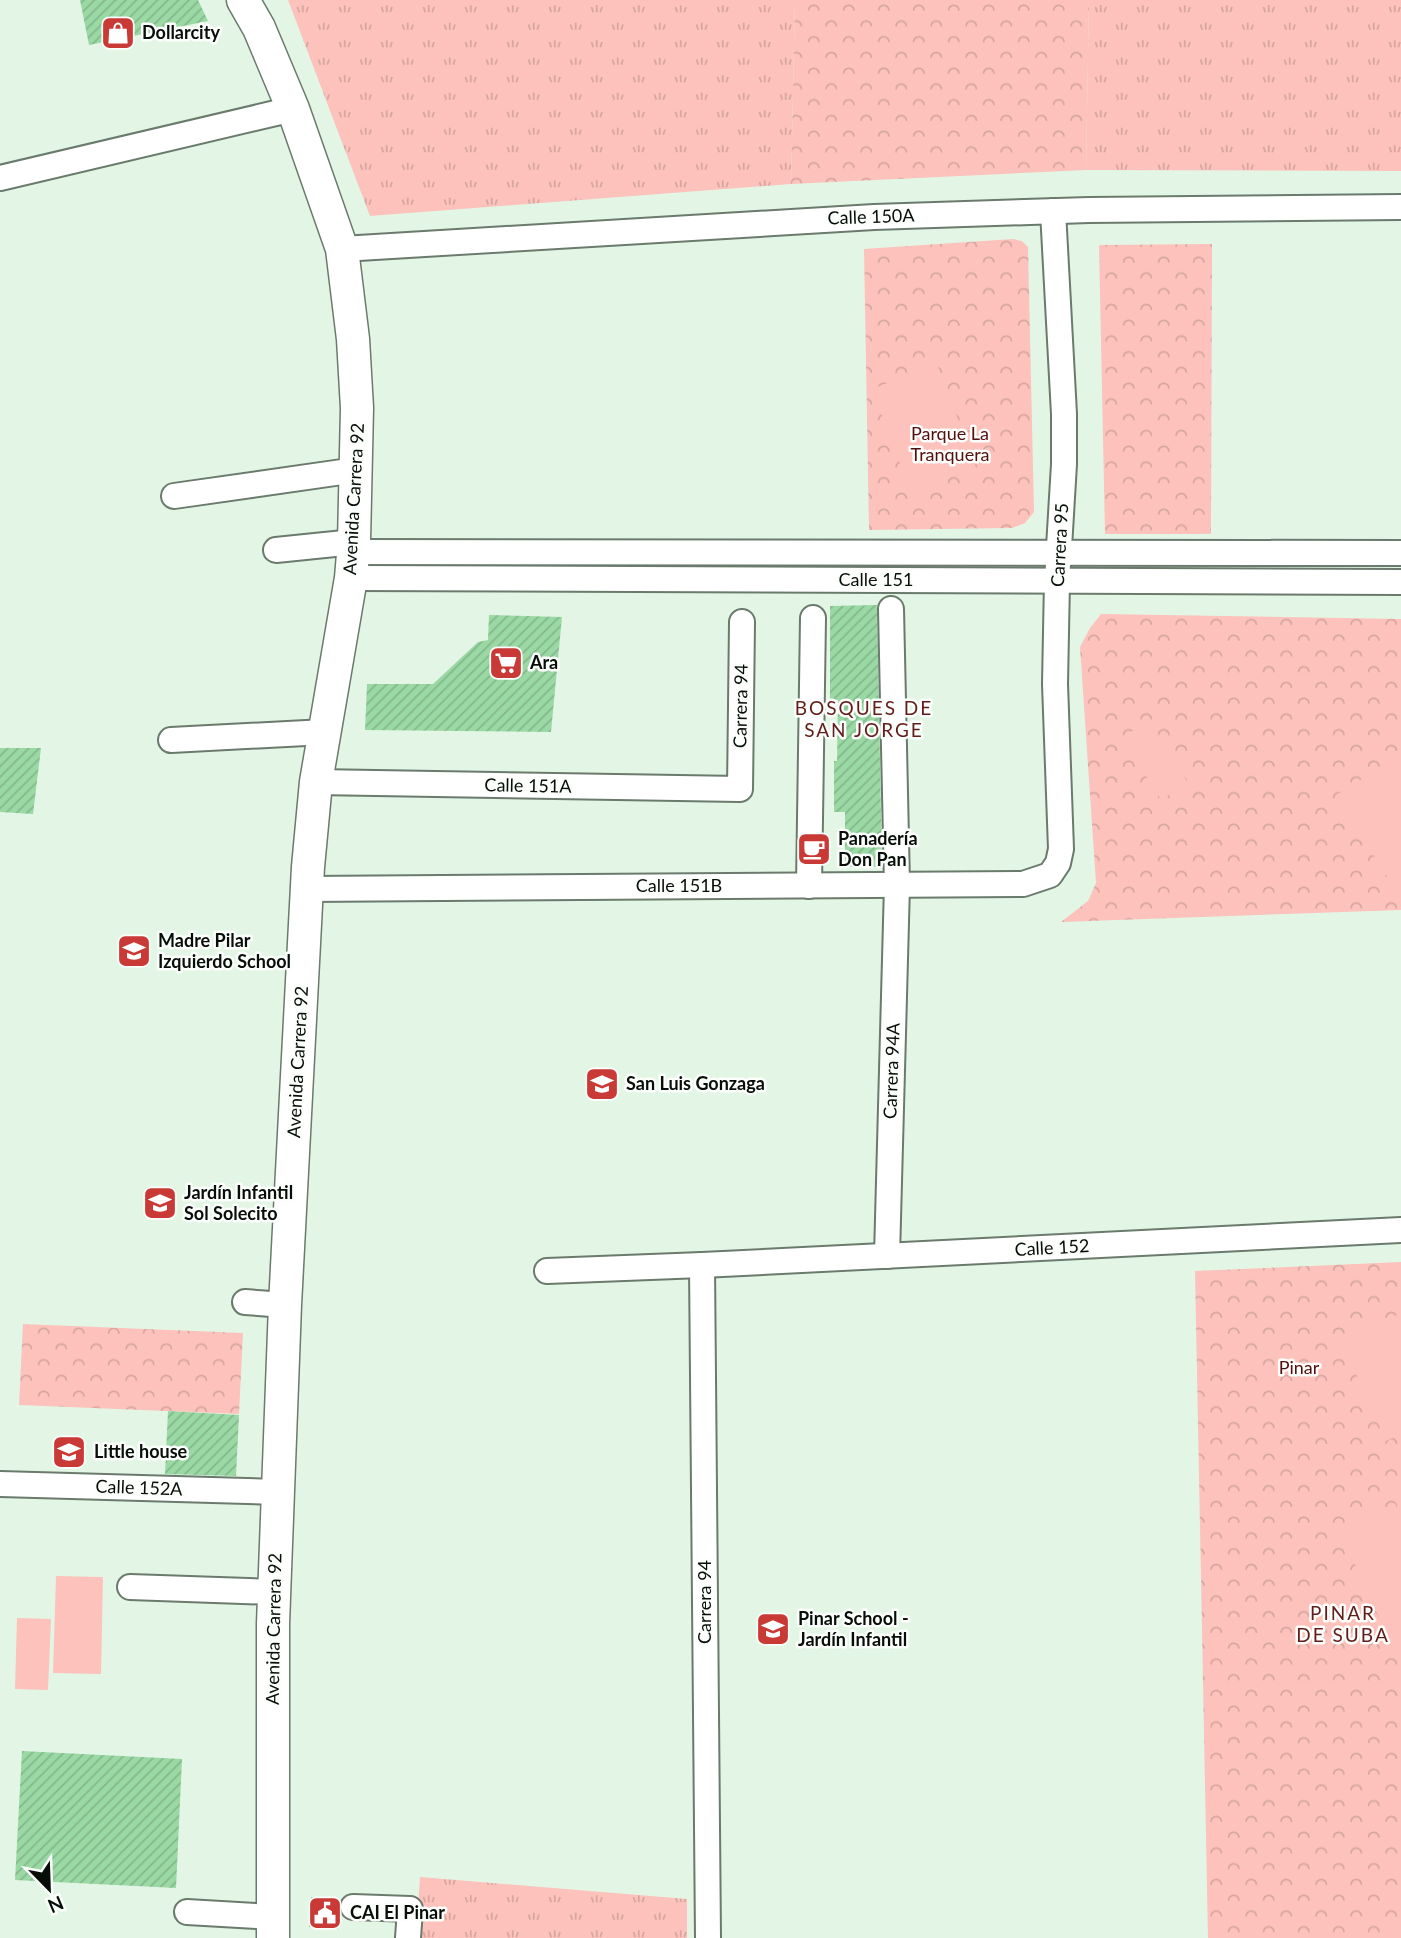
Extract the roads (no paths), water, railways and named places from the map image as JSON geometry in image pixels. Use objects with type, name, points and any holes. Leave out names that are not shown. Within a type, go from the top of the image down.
[{"type":"main road","name":"Avenida Carrera 92","points":[[243,0],[259,28],[293,109],[342,250],[357,392],[353,557],[316,782],[307,889],[285,1305],[274,1592],[273,1927]]},
{"type":"street","points":[[0,178],[293,109]]},
{"type":"street","name":"Calle 150A","points":[[342,250],[874,217],[1053,211],[1401,207]]},
{"type":"street","name":"Carrera 95","points":[[1050,875],[1058,863],[1061,849],[1055,684],[1064,414],[1053,211]]},
{"type":"street","points":[[174,496],[356,470]]},
{"type":"street","points":[[276,550],[353,557]]},
{"type":"street","name":"Calle 151","points":[[353,557],[1060,552],[1401,553]]},
{"type":"street","name":"Calle 151","points":[[353,557],[1057,580],[1401,582]]},
{"type":"street","name":"Carrera 94A","points":[[887,1256],[897,885],[891,609]]},
{"type":"street","points":[[809,886],[813,618]]},
{"type":"street","name":"Carrera 94","points":[[740,789],[742,622]]},
{"type":"street","points":[[171,740],[325,732]]},
{"type":"street","name":"Calle 151A","points":[[316,782],[740,789]]},
{"type":"street","name":"Calle 151B","points":[[307,889],[1023,884],[1050,875]]},
{"type":"street","name":"Calle 152","points":[[547,1271],[1401,1230]]},
{"type":"street","name":"Carrera 94","points":[[702,1265],[708,1938]]},
{"type":"street","points":[[245,1302],[285,1305]]},
{"type":"street","name":"Calle 152A","points":[[0,1484],[278,1492]]},
{"type":"street","points":[[130,1587],[274,1592]]},
{"type":"street","points":[[353,1906],[410,1909],[408,1938]]},
{"type":"street","points":[[187,1912],[273,1927]]},
{"type":"place","name":"Dollarcity","points":[[118,33]]},
{"type":"place","name":"Ara","points":[[506,663]]},
{"type":"place","name":"Panadería Don Pan","points":[[814,849]]},
{"type":"place","name":"Madre Pilar Izquierdo School","points":[[134,951]]},
{"type":"place","name":"San Luis Gonzaga","points":[[602,1084]]},
{"type":"place","name":"Jardín Infantil Sol Solecito","points":[[160,1203]]},
{"type":"place","name":"Little house","points":[[69,1452]]},
{"type":"place","name":"Pinar School - Jardín Infantil","points":[[773,1629]]},
{"type":"place","name":"CAI El Pinar","points":[[325,1913]]},
{"type":"district","name":"BOSQUES DE SAN JORGE","points":[[864,719]]},
{"type":"district","name":"PINAR DE SUBA","points":[[1343,1624]]},
{"type":"park label","name":"Parque La Tranquera","points":[[950,444]]},
{"type":"park label","name":"Pinar","points":[[1299,1368]]}]
